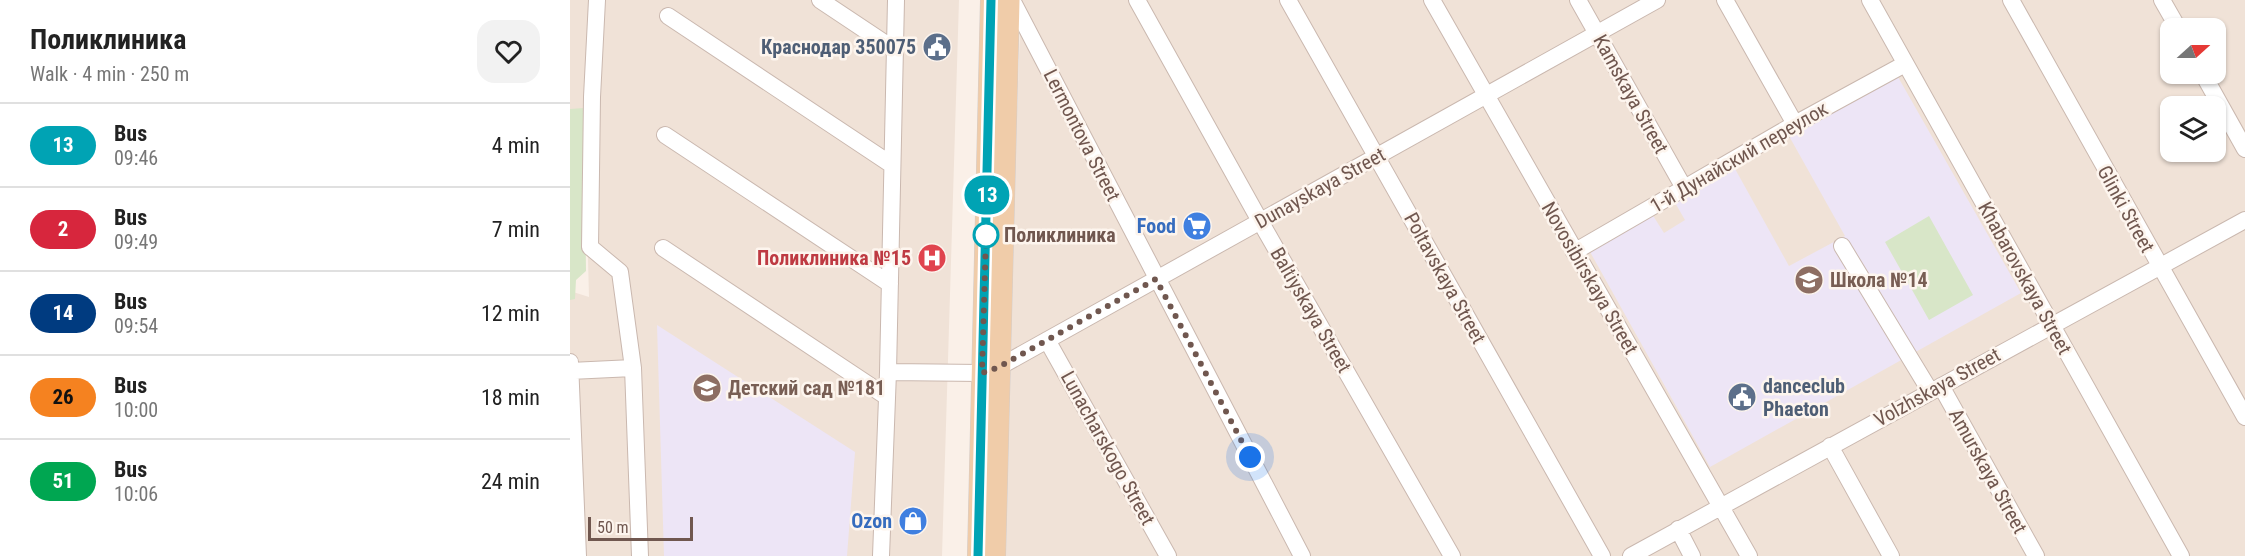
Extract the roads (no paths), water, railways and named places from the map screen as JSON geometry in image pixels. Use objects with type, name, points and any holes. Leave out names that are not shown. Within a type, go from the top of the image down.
[{"type":"main road","points":[[991,0],[991,370],[995,556]]},
{"type":"main road","points":[[978,556],[991,370],[1011,0]]},
{"type":"street","points":[[597,0],[592,86],[590,247],[620,272],[633,368],[640,556]]},
{"type":"street","points":[[820,0],[895,50]]},
{"type":"street","points":[[881,556],[888,372],[896,0]]},
{"type":"street","name":"Lermontova Street","points":[[1011,0],[1302,556]]},
{"type":"street","name":"Baltiyskaya Street","points":[[1137,0],[1260,221],[1452,556]]},
{"type":"street","name":"Poltavskaya Street","points":[[1288,0],[1602,556]]},
{"type":"street","name":"Novosibirskaya Street","points":[[1432,0],[1749,556]]},
{"type":"street","name":"Kamskaya Street","points":[[1578,0],[1684,188]]},
{"type":"street","name":"Dunayskaya Street","points":[[991,370],[1657,0]]},
{"type":"street","points":[[1725,0],[1795,124]]},
{"type":"street","name":"Khabarovskaya Street","points":[[1870,0],[2181,556]]},
{"type":"street","name":"Glinki Street","points":[[2011,0],[2159,268],[2245,417]]},
{"type":"street","points":[[2162,0],[2172,18]]},
{"type":"street","points":[[668,16],[892,165]]},
{"type":"street","name":"1-й Дунайский переулок","points":[[1574,252],[1795,124],[1905,64]]},
{"type":"street","points":[[2209,84],[2245,149]]},
{"type":"street","points":[[665,135],[890,284]]},
{"type":"street","name":"Volzhskaya Street","points":[[1631,556],[2051,324],[2245,220]]},
{"type":"street","name":"Amurskaya Street","points":[[1842,246],[1935,388],[2036,556]]},
{"type":"street","points":[[663,248],[887,397]]},
{"type":"street","name":"Lunacharskogo Street","points":[[1047,340],[1168,556]]},
{"type":"street","points":[[570,362],[578,556]]},
{"type":"street","points":[[570,370],[633,368]]},
{"type":"street","points":[[888,372],[991,370]]},
{"type":"street","points":[[1830,446],[1891,556]]},
{"type":"street","points":[[1678,529],[1692,556]]},
{"type":"place","name":"Краснодар 350075","points":[[937,47]]},
{"type":"place","name":"Food","points":[[1197,226]]},
{"type":"place","name":"Поликлиника","points":[[986,235]]},
{"type":"place","name":"Поликлиника №15","points":[[932,258]]},
{"type":"place","name":"Школа №14","points":[[1809,280]]},
{"type":"place","name":"Детский сад №181","points":[[707,388]]},
{"type":"place","name":"danceclub Phaeton","points":[[1742,397]]},
{"type":"place","name":"Ozon","points":[[913,521]]}]
